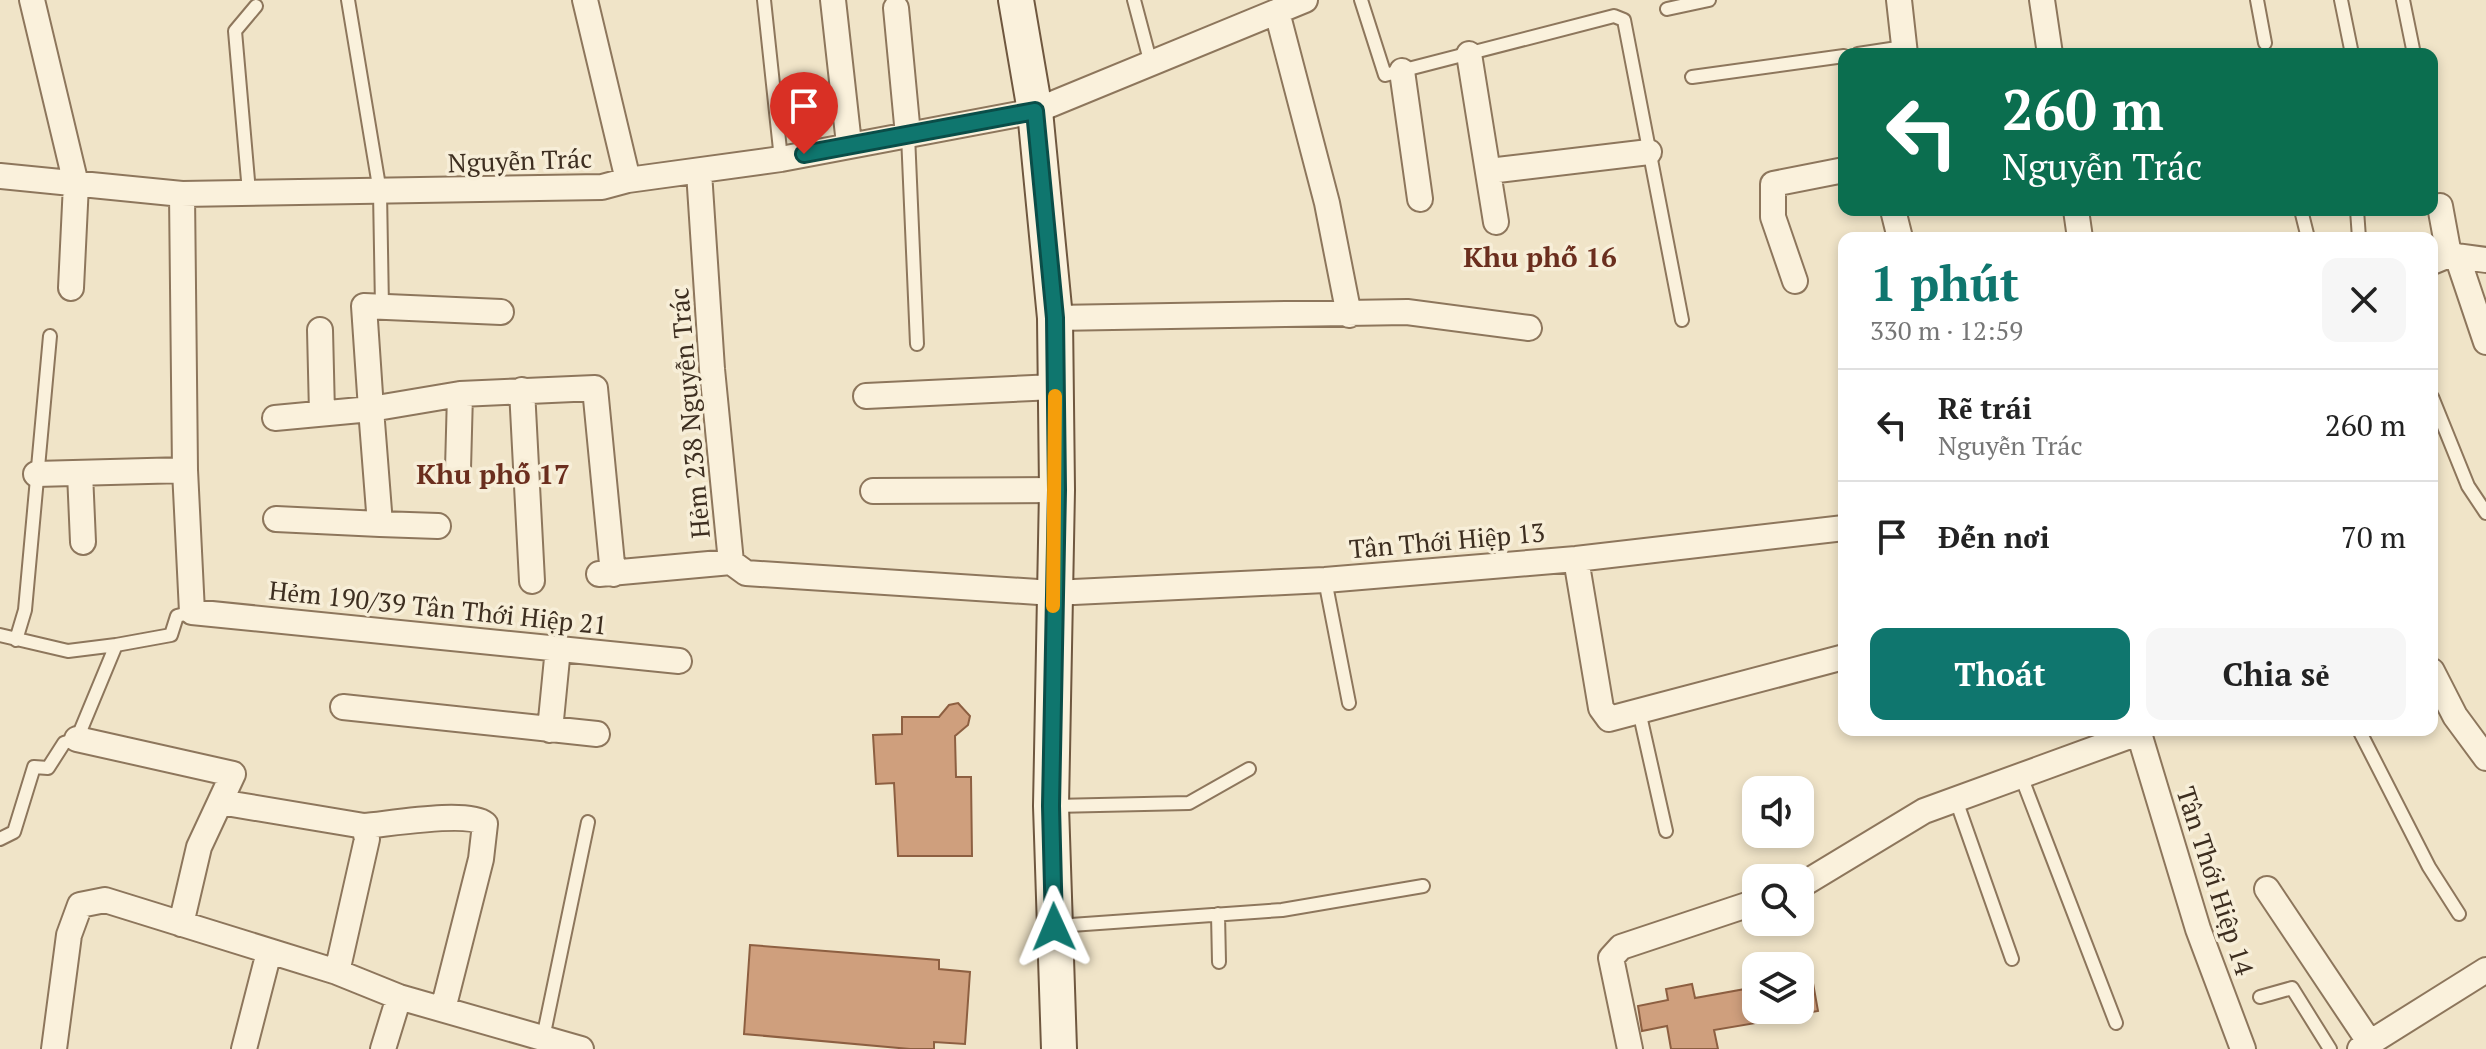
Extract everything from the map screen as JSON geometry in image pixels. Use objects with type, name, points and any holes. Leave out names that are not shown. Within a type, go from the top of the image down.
[{"type":"street","points":[[32,0],[76,184],[71,288]]},
{"type":"street","points":[[585,0],[628,180]]},
{"type":"street","points":[[833,0],[849,144]]},
{"type":"street","points":[[1016,0],[1035,111],[1055,318],[1057,490],[1051,806],[1059,1049]]},
{"type":"street","name":"Nguyễn Trác","points":[[0,176],[182,194],[568,190],[781,159],[1035,111],[1305,0]]},
{"type":"street","points":[[1899,0],[1905,48]]},
{"type":"street","points":[[2042,0],[2049,48]]},
{"type":"street","points":[[896,8],[908,135]]},
{"type":"street","points":[[1277,12],[1327,203],[1349,315]]},
{"type":"street","points":[[1469,54],[1496,222]]},
{"type":"street","points":[[1402,71],[1420,199]]},
{"type":"street","points":[[1489,171],[1649,152]]},
{"type":"street","points":[[1795,281],[1773,217],[1773,184],[1838,171]]},
{"type":"street","name":"Hẻm 238 Nguyễn Trác","points":[[699,172],[712,369],[731,562],[746,573],[1053,593]]},
{"type":"street","points":[[182,194],[185,470],[192,612]]},
{"type":"street","points":[[2440,206],[2446,258],[2486,342]]},
{"type":"street","points":[[2446,258],[2486,260]]},
{"type":"street","points":[[380,524],[364,306],[501,312]]},
{"type":"street","points":[[1055,318],[1407,312],[1529,328]]},
{"type":"street","points":[[320,330],[322,413]]},
{"type":"street","points":[[866,396],[1055,387]]},
{"type":"street","points":[[275,418],[371,409],[460,394],[595,388],[606,574],[731,562]]},
{"type":"street","points":[[522,390],[532,581]]},
{"type":"street","points":[[458,469],[460,394]]},
{"type":"street","points":[[36,474],[185,470]]},
{"type":"street","points":[[80,473],[83,542]]},
{"type":"street","points":[[873,491],[1057,490]]},
{"type":"street","points":[[276,519],[438,526]]},
{"type":"street","name":"Tân Thới Hiệp 13","points":[[1053,593],[1325,580],[1576,559],[1838,529]]},
{"type":"street","points":[[1576,559],[1601,708],[1609,719],[1838,659]]},
{"type":"street","name":"Hẻm 190/39 Tân Thới Hiệp 21","points":[[192,612],[679,661]]},
{"type":"street","points":[[550,730],[558,648]]},
{"type":"street","points":[[2438,683],[2455,716],[2486,758]]},
{"type":"street","points":[[343,707],[597,734]]},
{"type":"street","points":[[1814,878],[1924,811],[2127,736]]},
{"type":"street","name":"Tân Thới Hiệp 14","points":[[2139,736],[2198,929],[2243,1049]]},
{"type":"street","points":[[77,739],[233,774],[199,847],[181,924]]},
{"type":"street","points":[[220,802],[364,826],[453,818],[475,819],[485,824],[481,859],[443,1009]]},
{"type":"street","points":[[337,972],[367,839],[364,826]]},
{"type":"street","points":[[2267,889],[2365,1046],[2486,970]]},
{"type":"street","points":[[54,1049],[69,935],[80,905],[105,900],[337,972],[399,997],[581,1049]]},
{"type":"street","points":[[1630,1049],[1611,958],[1621,947],[1742,907]]},
{"type":"street","points":[[244,1049],[269,952]]},
{"type":"street","points":[[383,1049],[399,997]]},
{"type":"lane","points":[[348,0],[380,192],[382,307]]},
{"type":"lane","points":[[764,0],[781,159]]},
{"type":"lane","points":[[1134,0],[1151,64]]},
{"type":"lane","points":[[1361,0],[1385,75],[1620,16],[1627,26],[1682,320]]},
{"type":"lane","points":[[1667,9],[1709,0]]},
{"type":"lane","points":[[2257,0],[2265,43]]},
{"type":"lane","points":[[2341,0],[2351,48]]},
{"type":"lane","points":[[2403,0],[2413,48]]},
{"type":"lane","points":[[249,192],[235,31],[256,6]]},
{"type":"lane","points":[[1692,77],[1838,57]]},
{"type":"lane","points":[[908,135],[917,344]]},
{"type":"lane","points":[[16,640],[25,610],[50,336]]},
{"type":"lane","points":[[2438,412],[2468,486],[2486,513]]},
{"type":"lane","points":[[1325,580],[1349,703]]},
{"type":"lane","points":[[0,635],[68,651],[171,635],[177,616],[192,612]]},
{"type":"lane","points":[[0,839],[14,832],[34,767],[48,768],[64,743],[77,739],[116,645]]},
{"type":"lane","points":[[1639,711],[1666,831]]},
{"type":"lane","points":[[2362,736],[2429,867],[2459,914]]},
{"type":"lane","points":[[1051,806],[1189,803],[1249,769]]},
{"type":"lane","points":[[2021,776],[2116,1023]]},
{"type":"lane","points":[[1956,800],[2012,959]]},
{"type":"lane","points":[[543,1038],[588,822]]},
{"type":"lane","points":[[1054,927],[1282,910],[1423,886]]},
{"type":"lane","points":[[1218,914],[1219,962]]},
{"type":"lane","points":[[2260,997],[2292,988],[2330,1049]]},
{"type":"building","points":[[958,703],[970,716],[968,725],[955,736],[956,777],[971,777],[972,856],[898,856],[894,783],[876,784],[873,735],[902,734],[902,717],[939,717],[949,705]]},
{"type":"building","points":[[750,945],[939,960],[939,969],[970,972],[965,1044],[934,1042],[934,1049],[910,1049],[744,1034]]},
{"type":"building","points":[[1692,984],[1695,998],[1742,990],[1742,1024],[1750,1024],[1714,1030],[1718,1049],[1671,1049],[1667,1026],[1642,1031],[1638,1006],[1668,1000],[1666,989]]},
{"type":"building","points":[[1814,989],[1818,1011],[1814,1012]]},
{"type":"slow traffic","points":[[1053,606],[1057,490],[1055,396]]},
{"type":"district","name":"Khu phố 16","points":[[1540,257]]},
{"type":"district","name":"Khu phố 17","points":[[493,474]]},
{"type":"route","points":[[804,154],[1035,111],[1055,318],[1057,490],[1051,806],[1054,927]]}]
